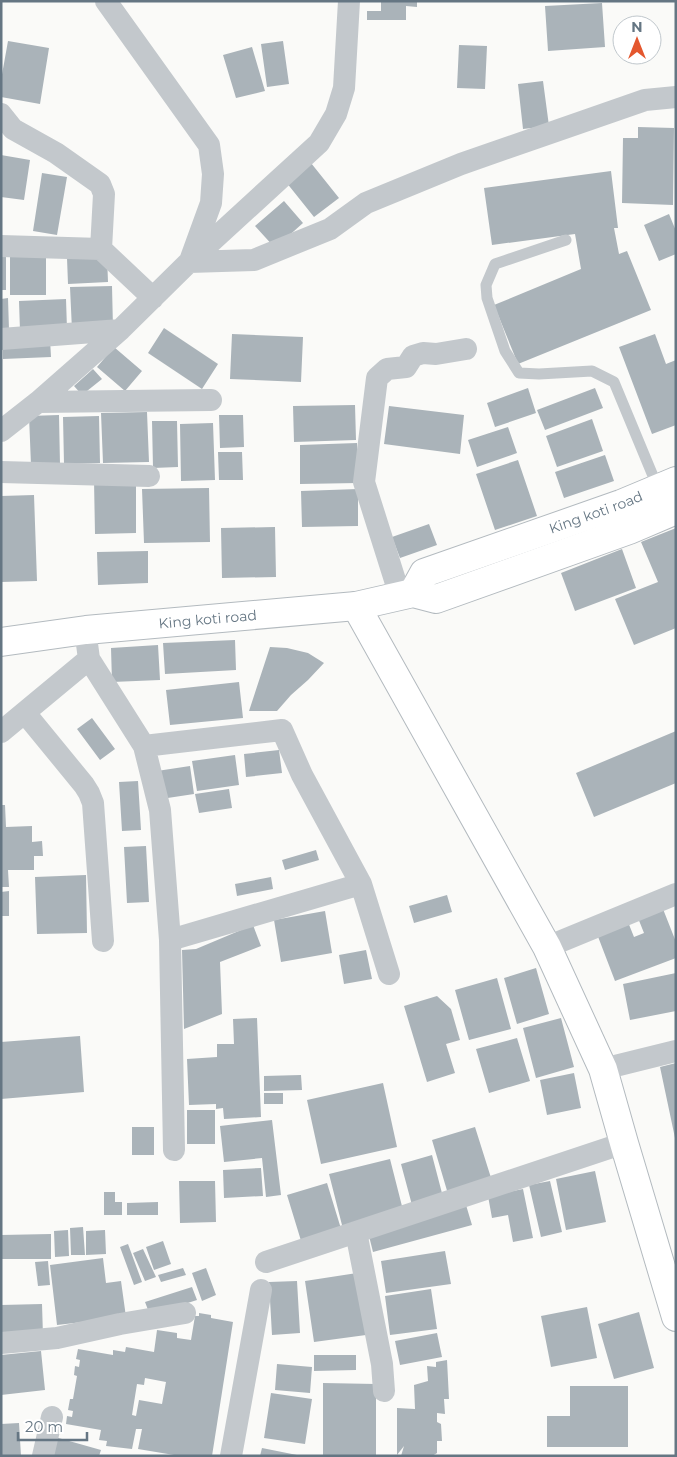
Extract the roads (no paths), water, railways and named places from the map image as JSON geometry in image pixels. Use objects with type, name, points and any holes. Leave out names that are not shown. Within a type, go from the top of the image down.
[{"type":"street","points":[[106,1],[209,145],[213,174],[211,203],[189,262]]},
{"type":"street","points":[[1,431],[38,402],[120,330],[189,262],[319,143],[336,114],[344,88],[349,1]]},
{"type":"street","points":[[189,262],[254,260],[330,229],[366,203],[461,164],[646,100],[676,97]]},
{"type":"street","points":[[1,114],[13,129],[56,153],[100,184],[104,194],[101,249]]},
{"type":"street","points":[[1,246],[101,249],[153,298]]},
{"type":"street","points":[[1,339],[120,330]]},
{"type":"street","points":[[407,595],[364,482],[377,378],[387,369],[406,367],[413,356],[423,353],[436,354],[466,349]]},
{"type":"street","points":[[38,402],[211,400]]},
{"type":"street","points":[[1,472],[149,476]]},
{"type":"street","name":"King koti road","points":[[407,595],[424,573],[621,504],[667,485]]},
{"type":"street","name":"King koti road","points":[[1,642],[86,630],[356,606],[407,595],[436,598],[629,530],[676,510]]},
{"type":"street","points":[[356,606],[546,947],[604,1069],[676,1317]]},
{"type":"street","points":[[86,630],[89,659],[144,746],[160,810],[170,940],[174,1150]]},
{"type":"street","points":[[1,732],[89,659]]},
{"type":"street","points":[[25,712],[84,785],[93,803],[103,941]]},
{"type":"street","points":[[144,746],[282,730],[302,775],[361,884],[389,974]]},
{"type":"street","points":[[170,940],[361,884]]},
{"type":"street","points":[[546,947],[676,894]]},
{"type":"street","points":[[604,1069],[676,1051]]},
{"type":"street","points":[[266,1262],[624,1143]]},
{"type":"street","points":[[356,1232],[382,1364],[384,1391]]},
{"type":"street","points":[[231,1456],[261,1290]]},
{"type":"street","points":[[1,1343],[57,1338],[120,1324],[184,1314]]},
{"type":"street","points":[[43,1456],[52,1417]]},
{"type":"lane","points":[[566,240],[495,264],[486,285],[487,298],[505,351],[519,373],[539,374],[592,371],[614,382],[667,485]]}]
